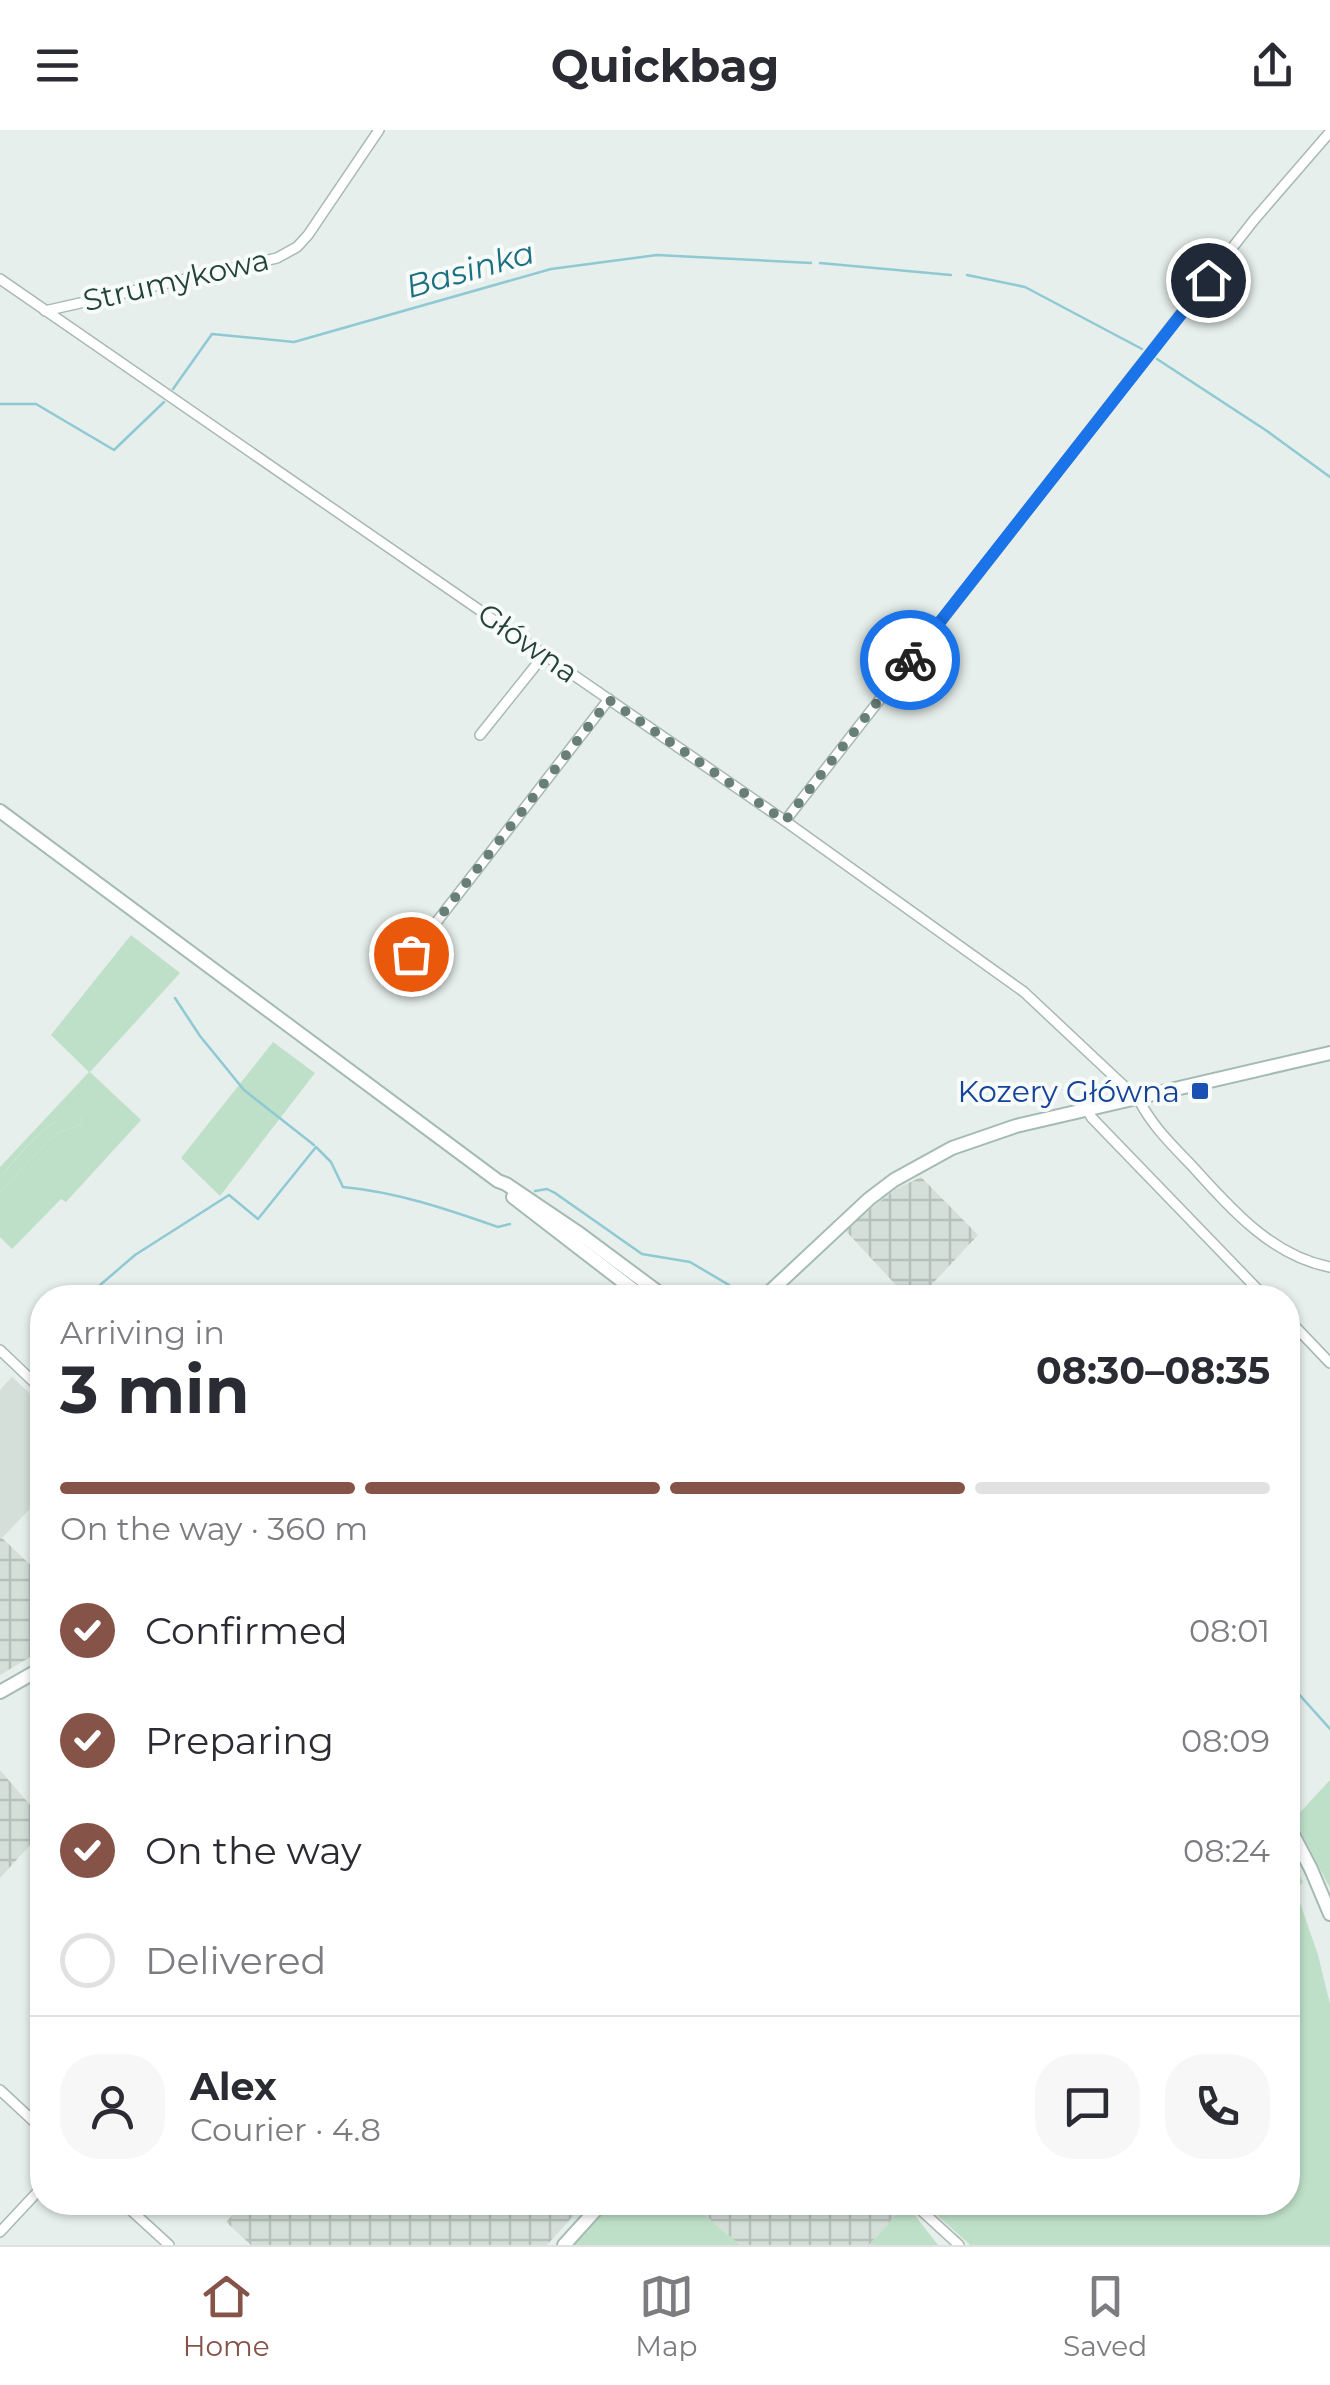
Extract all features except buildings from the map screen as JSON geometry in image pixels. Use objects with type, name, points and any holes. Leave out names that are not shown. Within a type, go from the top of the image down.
[{"type":"main road","points":[[0,811],[498,1181],[580,1234],[649,1285]]},
{"type":"main road","points":[[777,1285],[869,1198],[952,1148],[1086,1110],[1330,1053]]},
{"type":"main road","points":[[498,1181],[502,1189],[626,1285]]},
{"type":"main road","points":[[0,1692],[30,1675]]},
{"type":"main road","points":[[1300,1848],[1330,1914]]},
{"type":"main road","points":[[564,2245],[592,2215]]},
{"type":"street","name":"Strumykowa","points":[[46,310],[277,258],[298,247],[379,130]]},
{"type":"street","points":[[785,821],[1254,220],[1330,132]]},
{"type":"street","name":"Główna","points":[[0,280],[785,821],[1024,992],[1137,1098],[1145,1114],[1172,1145],[1253,1229],[1295,1257],[1330,1267]]},
{"type":"street","points":[[480,734],[544,655]]},
{"type":"street","points":[[411,954],[609,700]]},
{"type":"street","points":[[1086,1110],[1253,1285]]},
{"type":"street","points":[[1300,1332],[1330,1363]]},
{"type":"street","points":[[0,1350],[30,1379]]},
{"type":"street","points":[[0,2090],[30,2118]]},
{"type":"street","points":[[0,2232],[30,2200]]},
{"type":"street","points":[[136,2215],[169,2245]]},
{"type":"street","points":[[926,2215],[959,2245]]},
{"type":"shaded area","points":[[921,1177],[978,1235],[931,1285],[896,1285],[844,1229],[896,1189]]},
{"type":"shaded area","points":[[12,1377],[30,1394],[30,1509],[2,1538],[0,1536],[0,1390]]},
{"type":"shaded area","points":[[0,1536],[30,1565],[30,1657],[0,1675]]},
{"type":"shaded area","points":[[0,1770],[30,1805],[30,1845],[0,1878]]},
{"type":"shaded area","points":[[232,2215],[574,2215],[547,2245],[251,2245],[226,2222]]},
{"type":"shaded area","points":[[704,2215],[896,2215],[869,2245],[740,2245]]},
{"type":"green space","points":[[131,935],[180,973],[90,1072],[141,1120],[66,1202],[61,1199],[12,1249],[0,1237],[0,1192],[50,1139],[81,1124],[82,1116],[71,1115],[48,1126],[0,1177],[0,1167],[89,1072],[51,1035]]},
{"type":"green space","points":[[273,1042],[315,1073],[220,1196],[181,1158]]},
{"type":"green space","points":[[72,1113],[82,1116],[81,1124],[50,1139],[0,1192],[0,1177],[24,1150],[51,1124]]},
{"type":"green space","points":[[1330,1780],[1330,1888],[1300,1830],[1300,1812]]},
{"type":"green space","points":[[1300,1903],[1330,2004],[1330,2245],[970,2245],[937,2215],[1300,2215]]},
{"type":"green space","points":[[598,2215],[704,2215],[740,2245],[571,2245]]},
{"type":"green space","points":[[896,2215],[915,2215],[938,2245],[869,2245]]},
{"type":"waterway","name":"Basinka","points":[[173,389],[212,334],[294,342],[551,269],[657,255],[811,263]]},
{"type":"waterway","name":"Basinka","points":[[820,263],[951,275]]},
{"type":"waterway","name":"Basinka","points":[[967,275],[1025,287],[1142,349]]},
{"type":"waterway","name":"Basinka","points":[[1157,359],[1330,477]]},
{"type":"waterway","name":"Basinka","points":[[0,404],[36,404],[114,450],[164,402]]},
{"type":"waterway","points":[[175,998],[244,1090],[314,1145]]},
{"type":"waterway","points":[[100,1285],[135,1255],[229,1195],[258,1219],[316,1147],[331,1162],[343,1187],[402,1197],[498,1227],[510,1224]]},
{"type":"waterway","points":[[535,1191],[547,1189],[555,1193],[642,1254],[690,1262],[729,1285]]},
{"type":"waterway","points":[[1300,1695],[1330,1729]]},
{"type":"way so far","points":[[411,954],[609,700],[785,821],[910,660]]},
{"type":"place","name":"Kozery Główna","points":[[1200,1091]]},
{"type":"route","points":[[910,660],[1208,280]]}]
